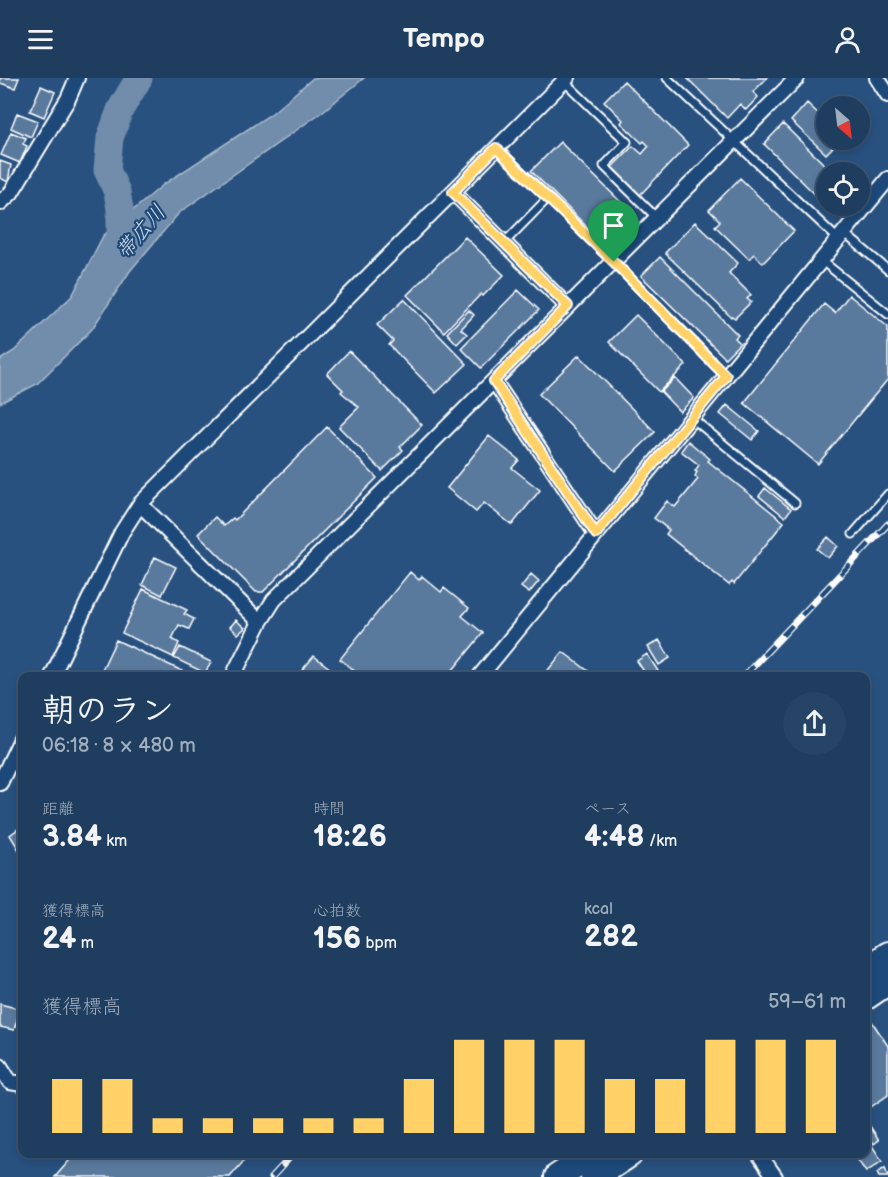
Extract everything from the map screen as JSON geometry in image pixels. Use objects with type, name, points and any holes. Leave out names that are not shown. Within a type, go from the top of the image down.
[{"type":"highway","points":[[870,967],[888,955]]},
{"type":"highway","points":[[870,993],[888,981]]},
{"type":"highway","points":[[558,1177],[587,1158]]},
{"type":"highway","points":[[594,1177],[623,1158]]},
{"type":"street","points":[[0,203],[11,193],[68,99],[77,78]]},
{"type":"street","points":[[235,672],[260,622],[274,600],[797,78]]},
{"type":"street","points":[[877,78],[888,95]]},
{"type":"street","points":[[54,672],[122,532],[140,504],[565,79]]},
{"type":"street","points":[[483,672],[888,179]]},
{"type":"street","points":[[453,192],[568,306]]},
{"type":"street","points":[[494,381],[596,534]]},
{"type":"street","points":[[140,504],[260,622]]},
{"type":"street","points":[[0,783],[18,745]]},
{"type":"street","points":[[0,1066],[10,1082],[18,1083]]},
{"type":"street","points":[[762,1158],[775,1177]]},
{"type":"lane","points":[[667,78],[841,236],[888,270]]},
{"type":"lane","points":[[565,79],[627,142],[604,166],[657,218]]},
{"type":"lane","points":[[496,148],[614,262],[726,376]]},
{"type":"lane","points":[[504,243],[547,199]]},
{"type":"lane","points":[[821,260],[888,314]]},
{"type":"lane","points":[[692,418],[795,502]]},
{"type":"lane","points":[[853,534],[888,494]]},
{"type":"water","name":"帯広川","points":[[313,78],[364,78],[322,112],[179,213],[130,271],[92,329],[37,384],[0,403],[0,360],[14,351],[72,296],[103,236],[164,184],[271,114]]},
{"type":"building","points":[[0,78],[19,78],[15,88],[0,83]]},
{"type":"building","points":[[687,78],[767,78],[753,92],[758,97],[746,110],[740,104],[727,118]]},
{"type":"building","points":[[624,81],[688,145],[640,195],[612,167],[633,146],[642,154],[649,146],[644,141],[642,143],[621,123],[623,120],[604,101]]},
{"type":"building","points":[[41,86],[55,92],[44,117],[30,111]]},
{"type":"building","points":[[807,103],[816,112],[816,145],[791,121]]},
{"type":"building","points":[[17,113],[38,121],[31,137],[11,128]]},
{"type":"building","points":[[783,124],[822,162],[816,162],[816,195],[764,144]]},
{"type":"building","points":[[11,132],[26,138],[23,144],[27,146],[20,163],[1,155]]},
{"type":"building","points":[[560,142],[632,213],[602,242],[531,171]]},
{"type":"building","points":[[0,161],[11,165],[8,182],[0,178]]},
{"type":"building","points":[[740,178],[794,231],[763,263],[754,254],[749,259],[715,226],[720,221],[709,210]]},
{"type":"building","points":[[695,222],[738,263],[729,273],[751,295],[747,299],[751,302],[735,318],[731,317],[665,253]]},
{"type":"building","points":[[465,237],[504,275],[483,296],[481,294],[444,332],[407,295]]},
{"type":"building","points":[[660,257],[738,335],[735,338],[740,343],[725,358],[641,276]]},
{"type":"building","points":[[518,290],[539,310],[481,368],[461,348]]},
{"type":"building","points":[[849,295],[888,327],[888,379],[818,464],[744,403],[824,304],[835,313]]},
{"type":"building","points":[[404,299],[467,364],[436,393],[389,345],[393,341],[377,325]]},
{"type":"building","points":[[469,310],[474,315],[461,329],[467,334],[457,344],[447,333]]},
{"type":"building","points":[[636,315],[686,365],[659,392],[609,342]]},
{"type":"building","points":[[349,351],[422,425],[400,447],[403,450],[382,471],[339,427],[359,407],[341,392],[343,390],[327,374]]},
{"type":"building","points":[[579,355],[655,432],[615,471],[539,394]]},
{"type":"building","points":[[675,378],[694,398],[680,412],[661,392]]},
{"type":"building","points":[[727,405],[759,431],[752,440],[720,414]]},
{"type":"building","points":[[327,427],[377,478],[263,592],[256,592],[198,534],[215,517],[224,526],[233,518],[235,520]]},
{"type":"building","points":[[489,436],[519,460],[512,468],[540,490],[512,525],[484,503],[476,512],[447,488]]},
{"type":"building","points":[[688,441],[710,459],[708,461],[784,522],[734,584],[732,582],[729,585],[666,534],[669,530],[654,518],[667,501],[675,507],[698,479],[695,471],[699,465],[681,451]]},
{"type":"building","points":[[765,488],[791,509],[785,517],[759,496]]},
{"type":"building","points":[[828,537],[838,546],[828,558],[817,549]]},
{"type":"building","points":[[155,557],[176,567],[162,595],[142,585]]},
{"type":"building","points":[[410,572],[419,580],[422,576],[441,592],[444,588],[469,608],[462,616],[483,633],[451,672],[357,672],[340,659]]},
{"type":"building","points":[[531,574],[539,581],[529,593],[521,587]]},
{"type":"building","points":[[143,589],[187,610],[184,614],[194,619],[189,629],[179,625],[172,639],[179,643],[173,657],[122,633]]},
{"type":"building","points":[[236,620],[245,628],[238,634],[230,627]]},
{"type":"building","points":[[116,640],[184,672],[101,672]]},
{"type":"building","points":[[659,640],[670,658],[659,665],[648,647]]},
{"type":"building","points":[[180,647],[211,662],[206,672],[203,672],[174,658]]},
{"type":"building","points":[[563,652],[590,672],[546,672]]},
{"type":"building","points":[[647,654],[658,671],[644,672],[637,661]]},
{"type":"building","points":[[314,656],[335,672],[300,672]]},
{"type":"building","points":[[18,829],[18,848],[10,835]]},
{"type":"building","points":[[0,1004],[18,1008],[14,1030],[0,1027]]},
{"type":"building","points":[[870,1021],[888,1046],[888,1095],[870,1108]]},
{"type":"building","points":[[870,1126],[879,1140],[874,1144],[870,1138]]},
{"type":"building","points":[[870,1143],[882,1161],[866,1172],[857,1159],[870,1158]]},
{"type":"building","points":[[72,1158],[247,1158],[230,1177],[55,1177]]},
{"type":"building","points":[[885,1168],[888,1177],[879,1177],[877,1173]]},
{"type":"waterway","name":"帯広川","points":[[113,256],[120,239],[120,209],[117,192],[107,170],[110,138],[120,110],[139,78]]},
{"type":"railway","points":[[748,672],[888,524]]},
{"type":"railway","points":[[272,1177],[289,1158]]},
{"type":"route","points":[[496,148],[614,262],[726,376],[596,534],[494,381],[568,306],[453,192],[496,148]]}]
